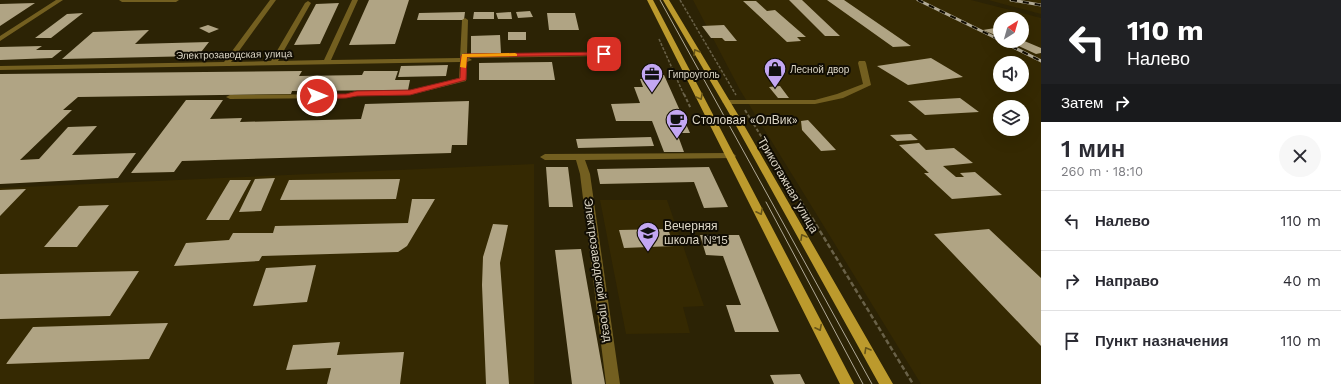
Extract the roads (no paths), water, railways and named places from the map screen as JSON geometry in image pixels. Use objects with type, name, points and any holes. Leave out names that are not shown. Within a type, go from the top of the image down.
[{"type":"main road","points":[[650,0],[847,384]]},
{"type":"main road","name":"Трикотажная улица","points":[[666,0],[726,102],[886,384]]},
{"type":"street","points":[[0,39],[60,0]]},
{"type":"street","points":[[122,0],[176,0]]},
{"type":"street","points":[[226,64],[273,0]]},
{"type":"street","points":[[326,63],[355,0]]},
{"type":"street","points":[[273,64],[308,3]]},
{"type":"street","points":[[230,97],[346,96],[357,93],[410,93],[464,79],[465,20]]},
{"type":"street","name":"Электрозаводская улица","points":[[0,68],[326,63],[604,54]]},
{"type":"street","points":[[726,102],[815,102],[840,96],[867,85],[862,63]]},
{"type":"street","points":[[545,158],[731,156]]},
{"type":"street","name":"Электрозаводской проезд","points":[[580,157],[584,174],[613,384]]},
{"type":"tram line","points":[[660,0],[872,384]]},
{"type":"tram line","points":[[766,202],[863,384]]},
{"type":"railway","points":[[918,0],[993,37]]},
{"type":"railway","points":[[1011,0],[1041,5]]},
{"type":"railway","points":[[1015,48],[1041,61]]},
{"type":"place","name":"Лесной двор","points":[[775,88]]},
{"type":"place","name":"Гипроуголь","points":[[652,94]]},
{"type":"place","name":"Столовая «ОлВик»","points":[[677,140]]},
{"type":"place","name":"Вечерняя школа №15","points":[[648,252]]}]
